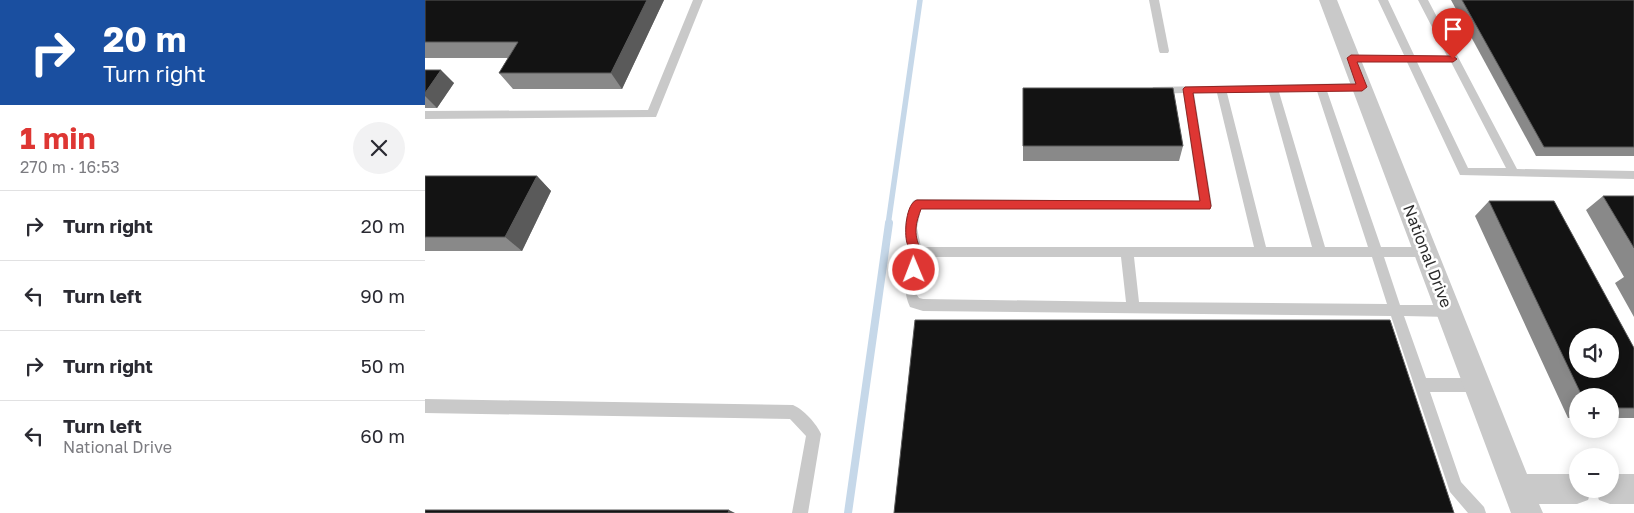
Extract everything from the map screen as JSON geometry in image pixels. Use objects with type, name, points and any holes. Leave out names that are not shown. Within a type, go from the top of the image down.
[{"type":"street","name":"National Drive","points":[[1328,0],[1523,501]]},
{"type":"street","points":[[1619,488],[1634,488]]},
{"type":"street","points":[[1523,501],[1569,490]]},
{"type":"lane","points":[[425,115],[653,114],[698,0]]},
{"type":"lane","points":[[1155,0],[1164,51]]},
{"type":"lane","points":[[1383,0],[1464,172],[1634,174]]},
{"type":"lane","points":[[1423,0],[1514,172]]},
{"type":"lane","points":[[1351,58],[1453,59]]},
{"type":"lane","points":[[1149,90],[1362,87]]},
{"type":"lane","points":[[1273,88],[1320,252]]},
{"type":"lane","points":[[1321,88],[1455,487],[1478,513]]},
{"type":"lane","points":[[1188,89],[1206,206],[917,204],[910,228],[912,244],[917,252],[911,295],[913,301],[918,304],[1449,311]]},
{"type":"lane","points":[[1221,89],[1261,252]]},
{"type":"lane","points":[[917,252],[1426,252]]},
{"type":"lane","points":[[1127,252],[1133,306]]},
{"type":"lane","points":[[1420,385],[1478,385]]},
{"type":"lane","points":[[425,406],[793,412],[814,434],[800,513]]},
{"type":"building","points":[[425,0],[647,0],[611,73],[499,73],[518,42],[425,42]]},
{"type":"building","points":[[1462,0],[1634,0],[1634,147],[1544,147]]},
{"type":"building","points":[[425,70],[441,70],[425,93]]},
{"type":"building","points":[[1023,88],[1173,88],[1183,146],[1023,146]]},
{"type":"building","points":[[425,176],[537,176],[505,237],[425,237]]},
{"type":"building","points":[[1603,196],[1634,196],[1634,248]]},
{"type":"building","points":[[1489,201],[1554,201],[1634,348],[1634,408],[1619,408],[1619,388],[1578,388],[1573,378],[1619,378],[1619,328],[1569,328],[1569,369]]},
{"type":"building","points":[[915,320],[1390,320],[1454,513],[894,513]]},
{"type":"building","points":[[425,510],[729,510],[728,513],[425,513]]},
{"type":"waterway","points":[[888,225],[920,0]]},
{"type":"waterway","points":[[848,513],[889,223]]},
{"type":"route","points":[[914,270],[917,252],[912,244],[910,228],[913,211],[917,204],[1206,206],[1188,89],[1362,87],[1351,58],[1453,59]]}]
